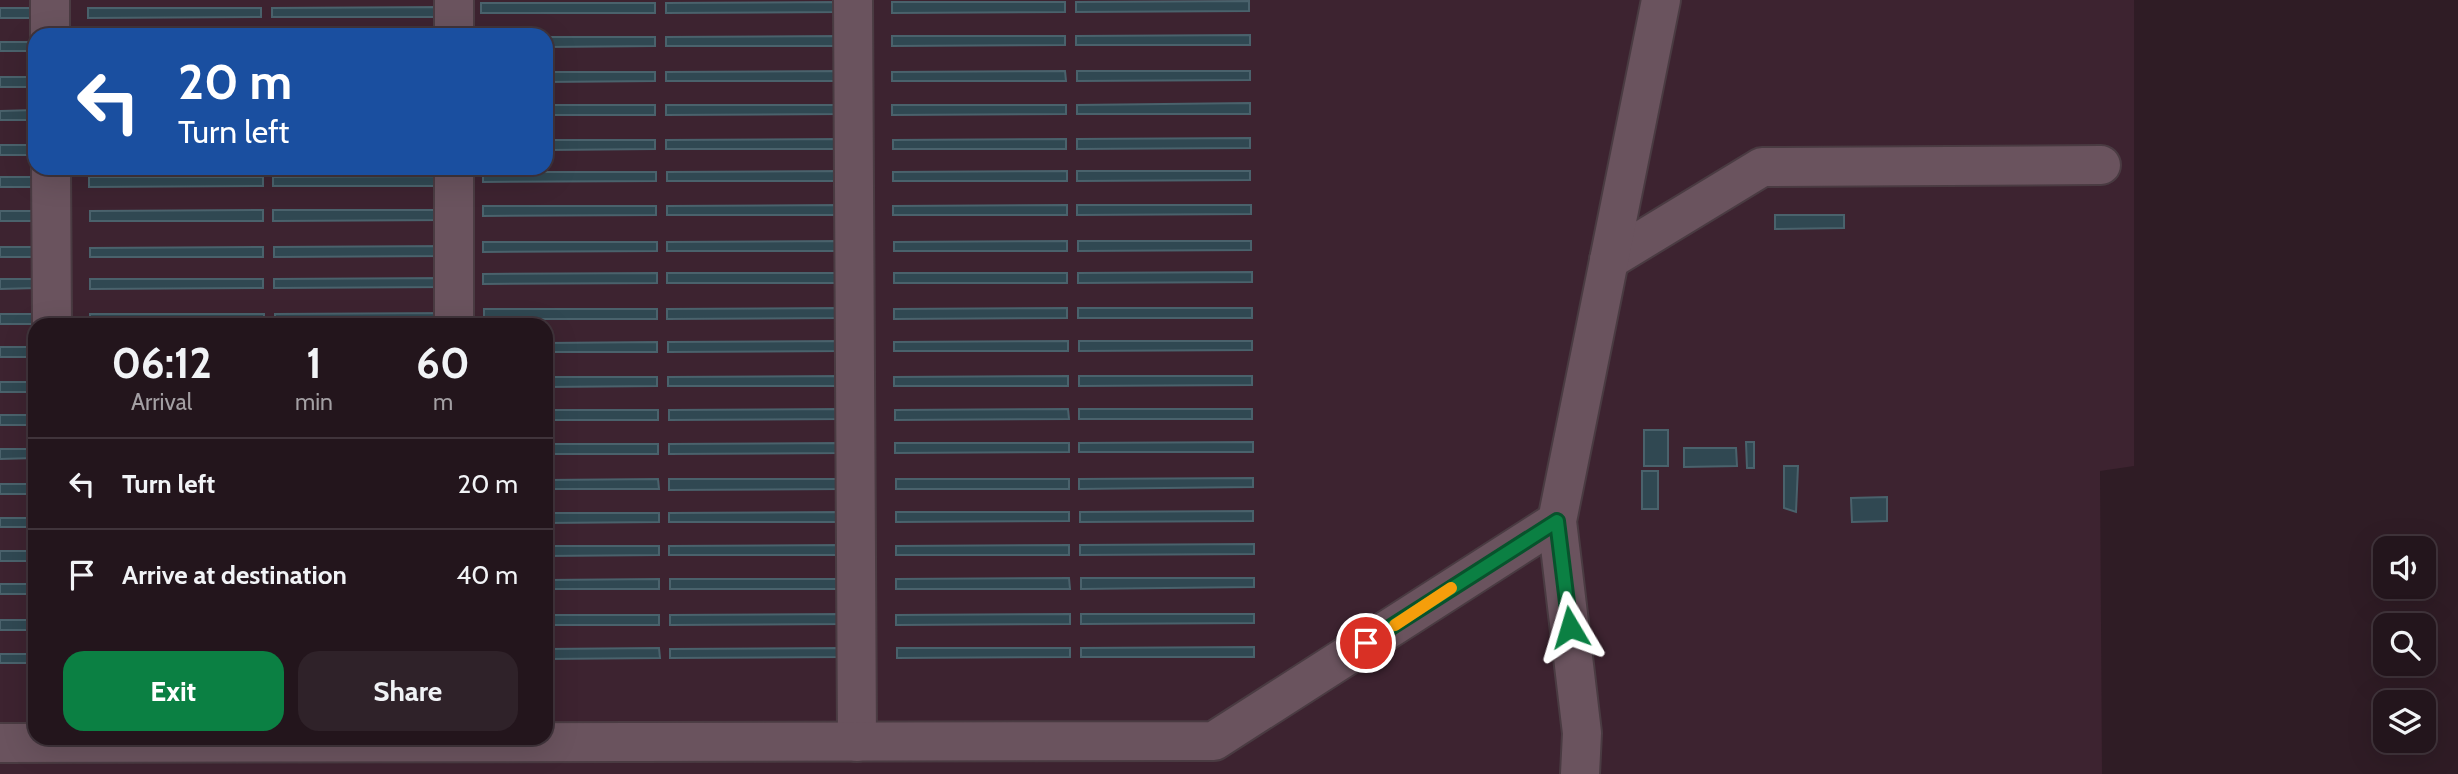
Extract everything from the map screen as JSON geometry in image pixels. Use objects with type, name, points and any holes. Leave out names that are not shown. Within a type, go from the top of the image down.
[{"type":"lane","points":[[50,0],[50,28]]},
{"type":"lane","points":[[454,0],[454,28]]},
{"type":"lane","points":[[853,0],[857,742]]},
{"type":"lane","points":[[1580,774],[1582,733],[1557,521],[1661,0]]},
{"type":"lane","points":[[1609,260],[1762,167],[2101,165]]},
{"type":"lane","points":[[51,175],[52,318]]},
{"type":"lane","points":[[454,175],[454,318]]},
{"type":"lane","points":[[553,740],[1214,741],[1557,521]]},
{"type":"lane","points":[[0,743],[28,742]]},
{"type":"shaded area","points":[[0,0],[2134,0],[2134,466],[2100,471],[2102,774],[0,774]]},
{"type":"building","points":[[1249,1],[1249,11],[1076,12],[1076,2]]},
{"type":"building","points":[[838,2],[839,12],[666,13],[666,3]]},
{"type":"building","points":[[892,2],[1065,2],[1065,12],[892,13]]},
{"type":"building","points":[[481,3],[655,3],[655,13],[481,13]]},
{"type":"building","points":[[446,7],[446,17],[272,17],[272,8]]},
{"type":"building","points":[[0,8],[35,8],[35,18],[0,18]]},
{"type":"building","points":[[88,8],[261,8],[261,17],[88,18]]},
{"type":"building","points":[[1250,35],[1250,45],[1076,45],[1076,36]]},
{"type":"building","points":[[839,36],[839,46],[666,46],[666,37]]},
{"type":"building","points":[[892,36],[1065,36],[1065,45],[892,46]]},
{"type":"building","points":[[553,37],[655,37],[655,46],[553,47]]},
{"type":"building","points":[[0,42],[28,42],[28,51],[0,51]]},
{"type":"building","points":[[839,71],[839,81],[666,81],[666,72]]},
{"type":"building","points":[[1065,71],[1066,81],[892,81],[892,72]]},
{"type":"building","points":[[1077,71],[1250,71],[1250,80],[1077,81]]},
{"type":"building","points":[[553,72],[655,72],[655,81],[553,82]]},
{"type":"building","points":[[0,77],[28,77],[28,87],[0,87]]},
{"type":"building","points":[[1250,103],[1250,114],[1077,114],[1077,105]]},
{"type":"building","points":[[553,105],[655,105],[655,115],[553,115]]},
{"type":"building","points":[[666,105],[840,105],[840,114],[666,115]]},
{"type":"building","points":[[892,105],[1066,105],[1066,114],[892,115]]},
{"type":"building","points":[[28,110],[28,120],[0,120],[0,111]]},
{"type":"building","points":[[1250,138],[1250,148],[1077,149],[1077,139]]},
{"type":"building","points":[[840,139],[840,149],[666,149],[666,140]]},
{"type":"building","points":[[1066,139],[1066,149],[893,149],[893,140]]},
{"type":"building","points":[[553,140],[655,140],[655,149],[553,150]]},
{"type":"building","points":[[0,145],[28,145],[28,155],[0,155]]},
{"type":"building","points":[[840,171],[840,181],[667,181],[667,172]]},
{"type":"building","points":[[1067,171],[1067,181],[893,181],[893,172]]},
{"type":"building","points":[[1077,171],[1250,171],[1250,180],[1077,181]]},
{"type":"building","points":[[656,172],[656,181],[483,182],[483,175]]},
{"type":"building","points":[[447,176],[447,186],[273,186],[273,177]]},
{"type":"building","points":[[0,177],[36,177],[36,187],[0,187]]},
{"type":"building","points":[[89,177],[263,177],[263,186],[89,187]]},
{"type":"building","points":[[840,205],[840,215],[667,215],[667,206]]},
{"type":"building","points":[[1067,205],[1067,215],[893,215],[893,206]]},
{"type":"building","points":[[1077,205],[1251,205],[1251,214],[1077,215]]},
{"type":"building","points":[[483,206],[656,206],[656,215],[483,216]]},
{"type":"building","points":[[263,210],[263,221],[90,221],[90,211]]},
{"type":"building","points":[[273,210],[447,210],[447,220],[273,221]]},
{"type":"building","points":[[0,211],[36,211],[36,221],[0,221]]},
{"type":"building","points":[[1775,215],[1844,215],[1844,228],[1775,229]]},
{"type":"building","points":[[840,241],[840,251],[667,251],[667,242]]},
{"type":"building","points":[[1067,241],[1067,251],[894,251],[894,242]]},
{"type":"building","points":[[1078,241],[1251,241],[1251,250],[1078,251]]},
{"type":"building","points":[[483,242],[657,242],[657,251],[483,252]]},
{"type":"building","points":[[448,246],[448,256],[274,257],[274,247]]},
{"type":"building","points":[[0,247],[37,247],[37,257],[0,257]]},
{"type":"building","points":[[263,247],[263,257],[90,257],[90,248]]},
{"type":"building","points":[[1252,272],[1252,282],[1078,283],[1078,273]]},
{"type":"building","points":[[657,273],[657,283],[483,284],[483,274]]},
{"type":"building","points":[[667,273],[841,273],[841,283],[667,283]]},
{"type":"building","points":[[894,273],[1067,273],[1067,283],[894,283]]},
{"type":"building","points":[[448,278],[448,287],[274,288],[274,279]]},
{"type":"building","points":[[0,279],[37,279],[37,288],[0,289]]},
{"type":"building","points":[[90,279],[263,279],[263,288],[90,289]]},
{"type":"building","points":[[841,308],[841,318],[667,319],[667,309]]},
{"type":"building","points":[[1067,308],[1067,318],[894,319],[894,309]]},
{"type":"building","points":[[1078,308],[1252,308],[1252,318],[1078,318]]},
{"type":"building","points":[[484,309],[657,309],[657,319],[484,318]]},
{"type":"building","points":[[448,313],[448,318],[275,318],[275,314]]},
{"type":"building","points":[[0,314],[37,314],[37,318],[28,318],[28,324],[0,324]]},
{"type":"building","points":[[90,314],[264,314],[264,318],[90,318]]},
{"type":"building","points":[[842,341],[842,351],[668,352],[668,342]]},
{"type":"building","points":[[1068,341],[1068,351],[894,351],[894,342]]},
{"type":"building","points":[[1079,341],[1252,341],[1252,350],[1079,351]]},
{"type":"building","points":[[657,342],[657,352],[553,352],[553,343]]},
{"type":"building","points":[[0,347],[28,347],[28,357],[0,357]]},
{"type":"building","points":[[842,376],[842,386],[668,386],[668,377]]},
{"type":"building","points":[[1068,376],[1068,386],[894,386],[894,377]]},
{"type":"building","points":[[1079,376],[1252,376],[1252,385],[1079,386]]},
{"type":"building","points":[[553,377],[657,377],[657,386],[553,387]]},
{"type":"building","points":[[0,382],[28,382],[28,392],[0,392]]},
{"type":"building","points":[[842,409],[842,419],[669,420],[669,410]]},
{"type":"building","points":[[1068,409],[1069,419],[895,420],[895,410]]},
{"type":"building","points":[[1079,409],[1252,409],[1252,419],[1079,419]]},
{"type":"building","points":[[553,410],[658,410],[658,420],[553,420]]},
{"type":"building","points":[[0,415],[28,415],[28,425],[0,425]]},
{"type":"building","points":[[1644,430],[1668,430],[1668,466],[1644,466]]},
{"type":"building","points":[[1253,442],[1253,452],[1079,452],[1079,443]]},
{"type":"building","points":[[1746,442],[1754,442],[1754,468],[1747,468]]},
{"type":"building","points":[[842,443],[842,453],[669,454],[669,444]]},
{"type":"building","points":[[895,443],[1069,443],[1069,452],[895,453]]},
{"type":"building","points":[[553,444],[658,444],[658,454],[553,454]]},
{"type":"building","points":[[1684,448],[1736,448],[1737,466],[1684,467]]},
{"type":"building","points":[[0,449],[28,449],[28,458],[0,459]]},
{"type":"building","points":[[1784,466],[1798,466],[1796,512],[1784,508]]},
{"type":"building","points":[[1642,471],[1658,471],[1658,509],[1642,509]]},
{"type":"building","points":[[1253,478],[1253,487],[1079,489],[1079,479]]},
{"type":"building","points":[[658,479],[659,489],[553,489],[553,480]]},
{"type":"building","points":[[669,479],[842,479],[842,489],[669,490]]},
{"type":"building","points":[[896,479],[1069,479],[1069,489],[896,489]]},
{"type":"building","points":[[0,484],[28,484],[28,494],[0,494]]},
{"type":"building","points":[[1887,497],[1887,521],[1852,522],[1851,498]]},
{"type":"building","points":[[1253,511],[1253,521],[1080,522],[1080,512]]},
{"type":"building","points":[[843,512],[843,522],[669,522],[669,513]]},
{"type":"building","points":[[896,512],[1069,512],[1069,521],[896,522]]},
{"type":"building","points":[[553,513],[659,513],[659,522],[553,523]]},
{"type":"building","points":[[0,518],[28,518],[28,527],[0,527]]},
{"type":"building","points":[[1254,544],[1254,554],[1080,555],[1080,545]]},
{"type":"building","points":[[843,545],[843,555],[669,555],[669,546]]},
{"type":"building","points":[[1069,545],[1069,555],[896,555],[896,546]]},
{"type":"building","points":[[553,546],[659,546],[659,555],[553,556]]},
{"type":"building","points":[[0,551],[28,551],[28,561],[0,561]]},
{"type":"building","points":[[1069,578],[1070,589],[896,589],[896,579]]},
{"type":"building","points":[[1081,578],[1254,578],[1254,587],[1081,589]]},
{"type":"building","points":[[659,579],[659,589],[553,589],[553,580]]},
{"type":"building","points":[[670,579],[843,579],[843,589],[670,589]]},
{"type":"building","points":[[0,584],[28,584],[28,594],[0,594]]},
{"type":"building","points":[[844,614],[844,624],[670,625],[670,615]]},
{"type":"building","points":[[1070,614],[1070,624],[896,625],[896,615]]},
{"type":"building","points":[[1081,614],[1254,614],[1254,623],[1081,624]]},
{"type":"building","points":[[553,615],[659,615],[659,625],[553,625]]},
{"type":"building","points":[[0,620],[28,620],[28,630],[0,630]]},
{"type":"building","points":[[1254,647],[1254,657],[1081,657],[1081,648]]},
{"type":"building","points":[[659,648],[660,658],[553,659],[553,649]]},
{"type":"building","points":[[844,648],[844,657],[670,658],[670,649]]},
{"type":"building","points":[[897,648],[1070,648],[1070,657],[897,658]]},
{"type":"building","points":[[0,654],[28,654],[28,663],[0,663]]},
{"type":"slow traffic","points":[[1395,625],[1451,588]]},
{"type":"route","points":[[1366,643],[1557,521],[1570,627]]}]
